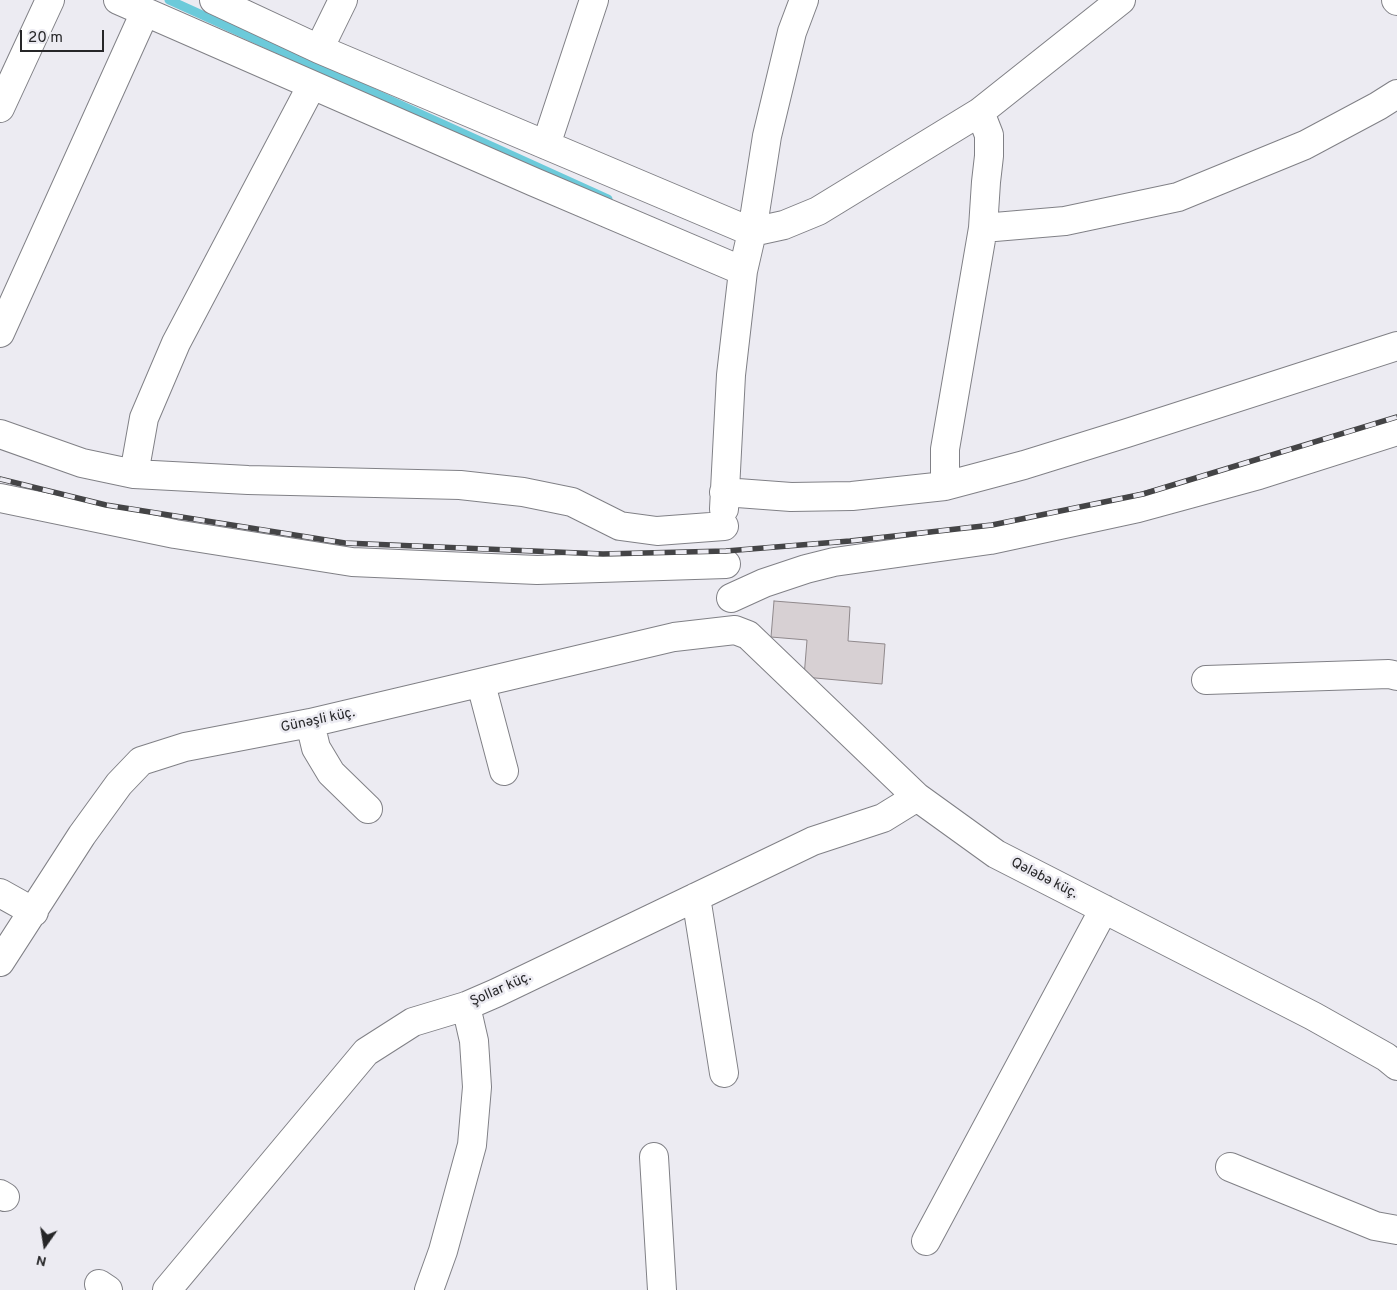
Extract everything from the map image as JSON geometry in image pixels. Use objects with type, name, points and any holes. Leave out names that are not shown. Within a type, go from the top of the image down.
[{"type":"street","points":[[0,108],[50,0]]},
{"type":"street","points":[[118,0],[743,271]]},
{"type":"street","points":[[214,0],[318,49],[752,232],[784,225],[818,211],[980,112],[1121,0]]},
{"type":"street","points":[[318,49],[343,0]]},
{"type":"street","points":[[546,145],[594,0]]},
{"type":"street","points":[[735,630],[726,564],[724,526],[724,492],[731,375],[743,271],[752,232],[767,136],[792,32],[804,0]]},
{"type":"street","points":[[0,333],[145,12]]},
{"type":"street","points":[[134,474],[144,418],[172,352],[312,85]]},
{"type":"street","points":[[984,228],[1065,221],[1178,197],[1305,145],[1397,94]]},
{"type":"street","points":[[944,486],[945,449],[984,228],[989,135],[980,112]]},
{"type":"street","points":[[724,492],[791,497],[844,496],[944,486],[1024,465],[1397,346]]},
{"type":"street","points":[[731,598],[789,574],[834,562],[990,540],[1138,508],[1259,475],[1397,432]]},
{"type":"street","points":[[0,434],[82,463],[134,474],[248,480],[460,485],[522,492],[572,502],[620,526],[657,532],[724,526]]},
{"type":"street","points":[[0,498],[175,534],[352,562],[537,570],[726,564]]},
{"type":"street","name":"Günəşli küç.","points":[[0,962],[98,813],[119,784],[141,761],[185,747],[310,723],[674,637],[735,630]]},
{"type":"street","name":"Qələbə küç.","points":[[735,630],[748,635],[917,797],[996,854],[1313,1016],[1386,1057],[1397,1066]]},
{"type":"street","points":[[1206,680],[1389,674],[1397,676]]},
{"type":"street","points":[[480,684],[504,771]]},
{"type":"street","points":[[310,723],[316,748],[331,772],[368,809]]},
{"type":"street","name":"Şollar küç.","points":[[167,1290],[366,1052],[413,1022],[466,1006],[505,989],[813,842],[883,818],[917,797]]},
{"type":"street","points":[[0,893],[34,912]]},
{"type":"street","points":[[696,897],[724,1073]]},
{"type":"street","points":[[926,1241],[1104,909]]},
{"type":"street","points":[[429,1290],[443,1251],[472,1145],[476,1078],[474,1041],[466,1006]]},
{"type":"street","points":[[654,1157],[662,1290]]},
{"type":"street","points":[[1230,1167],[1374,1226],[1397,1230]]},
{"type":"building","points":[[774,601],[850,607],[848,641],[885,644],[882,684],[804,677],[807,640],[771,637]]},
{"type":"waterway","points":[[169,0],[608,199]]},
{"type":"railway","points":[[0,479],[106,505],[345,543],[603,554],[726,551],[850,541],[992,525],[1143,494],[1397,417]]}]
